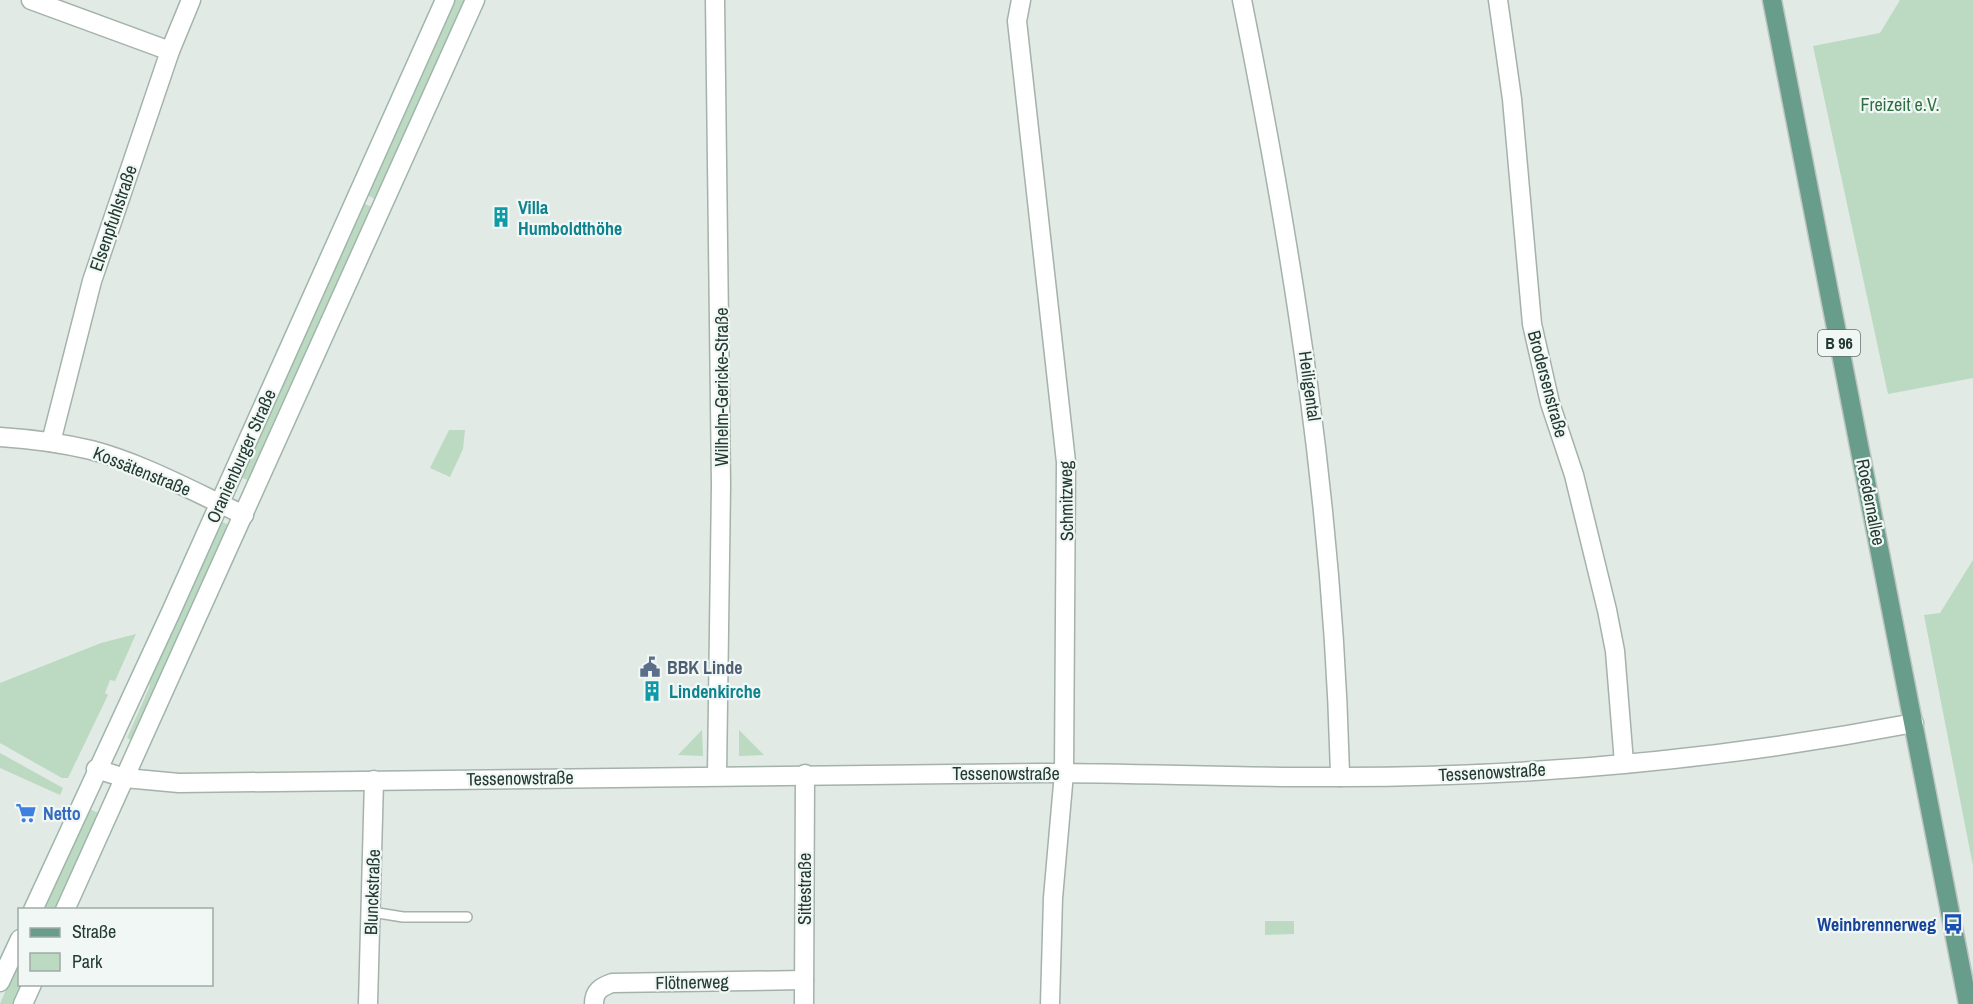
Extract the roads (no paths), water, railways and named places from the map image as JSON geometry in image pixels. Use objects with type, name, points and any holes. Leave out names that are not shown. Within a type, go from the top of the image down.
[{"type":"main road","name":"Roedernallee","points":[[1772,0],[1968,1004]]},
{"type":"street","points":[[30,0],[170,51]]},
{"type":"street","name":"Elsenpfuhlstraße","points":[[51,441],[92,281],[170,51],[191,0]]},
{"type":"street","name":"Oranienburger Straße","points":[[33,908],[219,504],[445,0]]},
{"type":"street","name":"Oranienburger Straße","points":[[65,908],[475,0]]},
{"type":"street","name":"Wilhelm-Gericke-Straße","points":[[715,0],[721,473],[717,774]]},
{"type":"street","name":"Schmitzweg","points":[[1021,0],[1017,21],[1066,462],[1064,773],[1053,898],[1050,1004]]},
{"type":"street","name":"Heiligental","points":[[1242,0],[1264,112],[1314,418],[1338,674],[1340,777]]},
{"type":"street","name":"Brodersenstraße","points":[[1498,0],[1512,99],[1532,324],[1550,403],[1574,475],[1607,610],[1615,651],[1624,762]]},
{"type":"street","name":"Kossätenstraße","points":[[0,437],[51,441],[93,450],[135,465],[244,515]]},
{"type":"street","name":"Tessenowstraße","points":[[96,769],[125,778],[179,783],[717,774],[1064,773],[1340,777],[1488,774],[1759,747],[1914,723]]},
{"type":"street","name":"Sittestraße","points":[[804,1004],[805,774]]},
{"type":"street","name":"Blunckstraße","points":[[368,1004],[374,780]]},
{"type":"street","points":[[0,982],[18,943]]},
{"type":"street","name":"Flötnerweg","points":[[594,1004],[594,997],[600,987],[612,983],[804,981]]},
{"type":"street","points":[[23,1004],[31,986]]},
{"type":"lane","points":[[372,912],[403,917],[467,917]]},
{"type":"place","name":"Villa Humboldthöhe","points":[[501,217]]},
{"type":"place","name":"BBK Linde","points":[[650,667]]},
{"type":"place","name":"Lindenkirche","points":[[652,691]]},
{"type":"place","name":"Netto","points":[[26,813]]},
{"type":"place","name":"Weinbrennerweg","points":[[1953,924]]},
{"type":"park label","name":"Freizeit e.V.","points":[[1900,104]]}]
